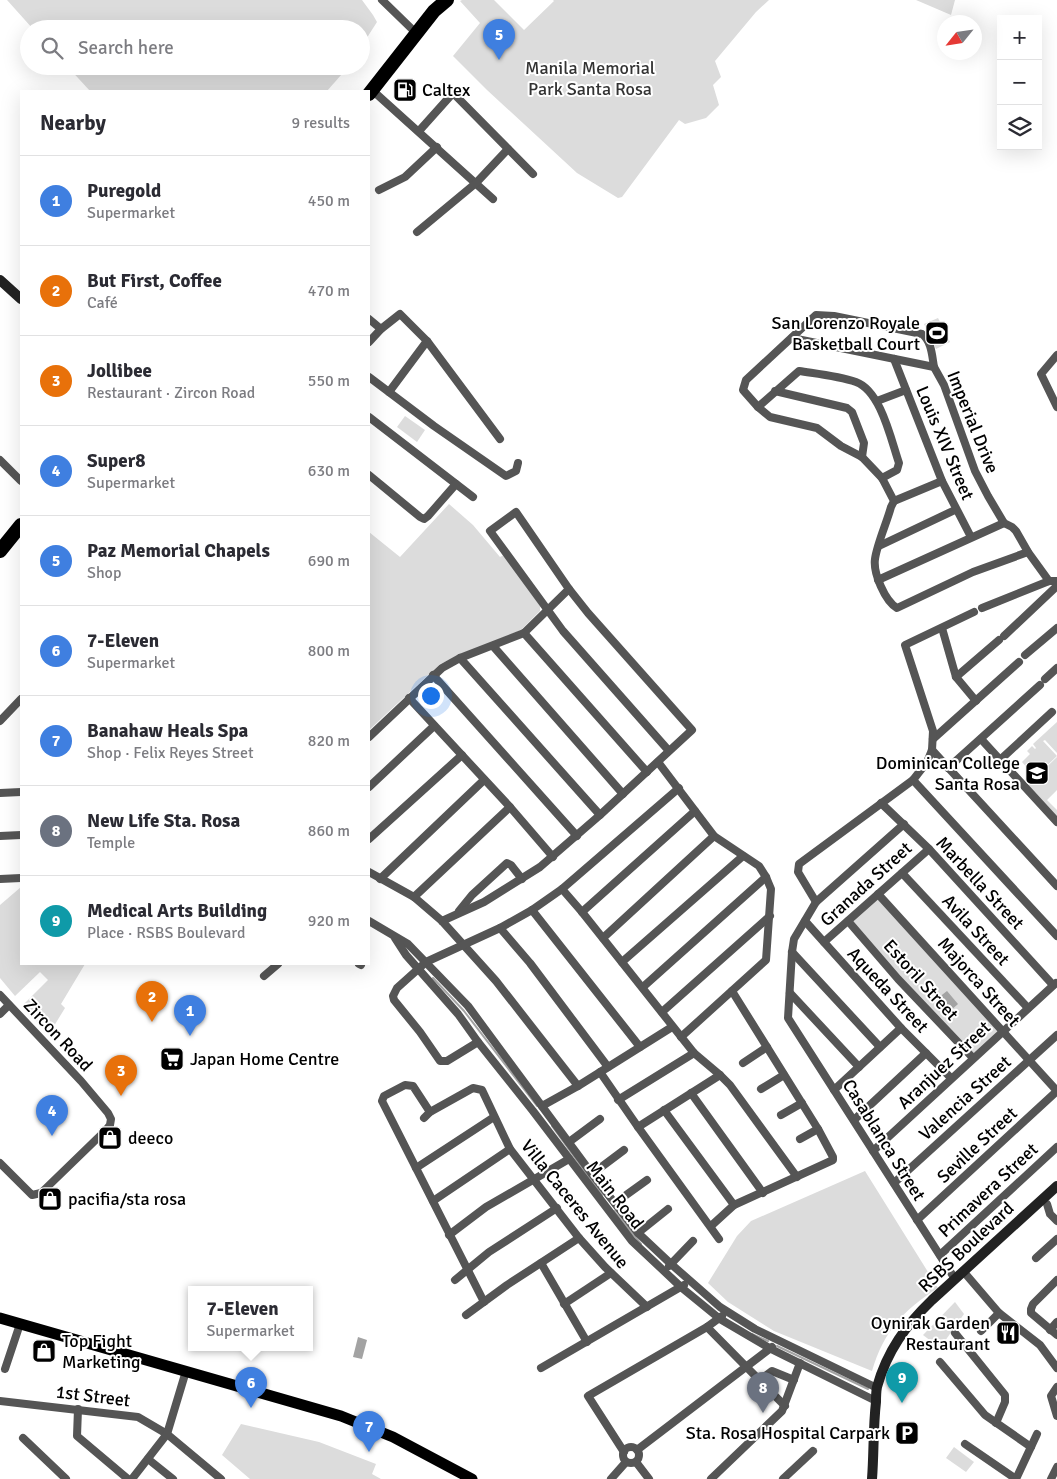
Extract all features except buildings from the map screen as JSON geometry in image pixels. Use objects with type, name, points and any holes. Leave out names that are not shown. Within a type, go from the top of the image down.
[{"type":"highway","points":[[371,92],[436,5],[447,0]]},
{"type":"highway","points":[[0,551],[20,526]]},
{"type":"main road","points":[[0,1318],[341,1416],[375,1428],[472,1479]]},
{"type":"street","points":[[382,0],[416,33]]},
{"type":"street","points":[[371,92],[419,131],[493,199]]},
{"type":"street","points":[[419,131],[453,93],[534,174]]},
{"type":"street","points":[[379,190],[405,177],[437,147]]},
{"type":"street","points":[[417,232],[476,183],[508,149]]},
{"type":"street","points":[[0,280],[20,298]]},
{"type":"street","points":[[370,341],[381,329],[400,314],[427,341],[500,439]]},
{"type":"street","points":[[894,501],[882,478],[862,457],[841,446],[817,428],[770,417],[743,390],[746,380],[816,315],[834,316],[922,334],[927,337],[934,368]]},
{"type":"street","points":[[370,320],[381,329]]},
{"type":"street","name":"Imperial Drive","points":[[792,338],[934,368],[944,385],[975,470],[988,496],[1004,523],[1016,531],[1028,552],[1053,581]]},
{"type":"street","points":[[389,392],[427,341]]},
{"type":"street","points":[[1057,355],[1041,374],[1057,407]]},
{"type":"street","name":"Louis XIV Street","points":[[894,359],[942,481],[955,510],[971,537]]},
{"type":"street","points":[[758,407],[798,371],[858,383],[868,390],[877,401],[899,463],[897,470],[882,478]]},
{"type":"street","points":[[370,378],[434,426],[506,476],[516,471],[518,463]]},
{"type":"street","points":[[877,401],[906,390]]},
{"type":"street","points":[[776,391],[848,408],[852,412],[864,443],[862,457]]},
{"type":"street","points":[[370,418],[473,497]]},
{"type":"street","points":[[0,460],[20,480]]},
{"type":"street","points":[[370,476],[424,519],[456,484]]},
{"type":"street","points":[[942,481],[894,501],[891,507],[875,561],[878,580],[891,605],[897,608],[973,572],[1028,552]]},
{"type":"street","points":[[880,546],[955,510]]},
{"type":"street","points":[[442,921],[484,902],[540,867],[577,836],[669,752],[692,730],[588,613],[569,589],[516,512],[490,531],[563,631],[669,752]]},
{"type":"street","points":[[878,580],[1004,523]]},
{"type":"street","points":[[982,608],[1053,581]]},
{"type":"street","points":[[956,677],[1057,586]]},
{"type":"street","points":[[370,736],[442,668],[460,658],[524,633],[569,589]]},
{"type":"street","points":[[816,902],[798,872],[799,864],[913,780],[927,762],[932,750],[933,731],[905,645],[974,612]]},
{"type":"street","points":[[942,628],[956,677],[976,700]]},
{"type":"street","points":[[1025,656],[1057,628]]},
{"type":"street","points":[[524,633],[647,772]]},
{"type":"street","points":[[493,646],[623,794]]},
{"type":"street","points":[[460,658],[600,815]]},
{"type":"street","points":[[933,739],[1019,662]]},
{"type":"street","points":[[948,768],[1057,668]]},
{"type":"street","points":[[433,675],[577,836]]},
{"type":"street","points":[[409,698],[510,807],[553,857]]},
{"type":"street","points":[[1,718],[20,700]]},
{"type":"street","points":[[1000,760],[1055,709]]},
{"type":"street","points":[[370,786],[434,726]]},
{"type":"street","points":[[981,739],[1057,822]]},
{"type":"street","points":[[932,750],[1057,886]]},
{"type":"street","points":[[370,838],[462,755]]},
{"type":"street","points":[[658,762],[714,836],[759,866],[771,890],[766,960],[681,1037]]},
{"type":"street","points":[[380,879],[484,780]]},
{"type":"street","points":[[913,780],[1057,936]]},
{"type":"street","points":[[478,1042],[447,1061],[440,1061],[394,1000],[393,996],[397,988],[426,962],[500,928],[532,910],[562,889],[679,788]]},
{"type":"street","points":[[0,793],[20,792]]},
{"type":"street","name":"Marbella Street","points":[[881,803],[929,849],[1055,984]]},
{"type":"street","points":[[414,897],[510,807]]},
{"type":"street","points":[[582,912],[695,811]]},
{"type":"street","points":[[859,1067],[790,993],[794,939],[816,902],[904,824]]},
{"type":"street","points":[[0,836],[20,835]]},
{"type":"street","points":[[603,938],[714,836]]},
{"type":"street","name":"Granada Street","points":[[824,942],[929,849]]},
{"type":"street","points":[[622,962],[743,856]]},
{"type":"street","points":[[458,913],[472,895],[507,863],[511,865],[522,879]]},
{"type":"street","points":[[370,873],[414,897],[442,921],[496,981],[578,1086]]},
{"type":"street","name":"Avila Street","points":[[902,873],[1028,1008]]},
{"type":"street","points":[[643,987],[766,877]]},
{"type":"street","points":[[0,879],[20,878]]},
{"type":"street","points":[[562,889],[643,987],[672,1027],[694,1053],[720,1074],[734,1091],[797,1176]]},
{"type":"street","name":"Majorca Street","points":[[878,894],[1057,1091]]},
{"type":"street","points":[[532,910],[640,1046]]},
{"type":"street","points":[[662,1012],[770,916]]},
{"type":"street","name":"Aqueda Street","points":[[805,921],[901,1028],[951,1078]]},
{"type":"street","name":"Estoril Street","points":[[848,921],[898,979],[973,1058]]},
{"type":"street","name":"Main Road","points":[[370,922],[408,944],[468,1006],[638,1233],[688,1280],[727,1311],[776,1340],[877,1388]]},
{"type":"street","points":[[500,928],[530,963],[608,1067]]},
{"type":"street","name":"Main Road","points":[[394,936],[406,955],[458,1014],[627,1236],[664,1272],[720,1319],[770,1349],[876,1401]]},
{"type":"street","points":[[792,952],[880,1047]]},
{"type":"street","points":[[264,976],[277,965]]},
{"type":"street","name":"Aranjuez Street","points":[[873,1151],[1055,984]]},
{"type":"street","points":[[711,1226],[734,1206],[833,1160],[834,1157],[732,991]]},
{"type":"street","name":"Casablanca Street","points":[[790,993],[788,1018],[955,1279]]},
{"type":"street","name":"Zircon Road","points":[[0,995],[80,1080],[108,1112],[111,1119],[110,1125],[106,1130],[41,1193],[32,1195],[0,1163]]},
{"type":"street","points":[[0,1014],[9,1004]]},
{"type":"street","points":[[542,1106],[578,1086],[672,1027]]},
{"type":"street","points":[[834,1090],[901,1028]]},
{"type":"street","name":"Valencia Street","points":[[894,1183],[1057,1034]]},
{"type":"street","points":[[743,1063],[767,1047]]},
{"type":"street","points":[[854,1120],[926,1052]]},
{"type":"street","points":[[618,1100],[694,1053]]},
{"type":"street","points":[[600,1072],[618,1100],[720,1240]]},
{"type":"street","points":[[638,1127],[720,1074]]},
{"type":"street","points":[[761,1088],[784,1075]]},
{"type":"street","name":"Villa Caceres Avenue","points":[[416,1168],[382,1102],[384,1096],[405,1086],[413,1086],[427,1115],[473,1088],[477,1088],[484,1094],[510,1149],[579,1238],[611,1273],[647,1307]]},
{"type":"street","name":"Seville Street","points":[[917,1220],[1057,1091]]},
{"type":"street","points":[[691,1093],[763,1193]]},
{"type":"street","points":[[781,1115],[802,1103]]},
{"type":"street","points":[[664,1110],[734,1206]]},
{"type":"street","points":[[484,1302],[416,1168],[494,1117]]},
{"type":"street","points":[[569,1142],[600,1120]]},
{"type":"street","points":[[800,1139],[818,1129]]},
{"type":"street","name":"Primavera Street","points":[[940,1255],[1057,1146]]},
{"type":"street","points":[[433,1201],[510,1149]]},
{"type":"street","points":[[592,1174],[624,1150]]},
{"type":"street","points":[[450,1235],[486,1207],[569,1159]]},
{"type":"street","points":[[615,1203],[647,1180]]},
{"type":"street","name":"RSBS Boulevard","points":[[872,1479],[877,1388],[893,1349],[908,1326],[955,1279],[1045,1202],[1057,1186]]},
{"type":"street","points":[[1045,1202],[1057,1212]]},
{"type":"street","points":[[1045,1202],[1050,1214],[1057,1221]]},
{"type":"street","points":[[455,1280],[497,1247],[557,1208]]},
{"type":"street","points":[[638,1233],[668,1209]]},
{"type":"street","points":[[466,1315],[579,1238]]},
{"type":"street","points":[[1036,1258],[1057,1239]]},
{"type":"street","points":[[664,1272],[693,1241]]},
{"type":"street","points":[[541,1263],[587,1342]]},
{"type":"street","points":[[963,1272],[999,1313],[1040,1345],[1057,1368]]},
{"type":"street","points":[[564,1304],[611,1273]]},
{"type":"street","points":[[541,1368],[682,1288],[688,1280]]},
{"type":"street","points":[[1057,1280],[1033,1304],[1031,1309],[1031,1313],[1057,1335]]},
{"type":"street","points":[[626,1462],[624,1452],[588,1396],[708,1327],[720,1319],[727,1311]]},
{"type":"street","points":[[981,1331],[999,1313]]},
{"type":"street","points":[[1050,1330],[1057,1322]]},
{"type":"street","points":[[5,1369],[20,1324]]},
{"type":"street","points":[[708,1327],[785,1406]]},
{"type":"street","points":[[955,1333],[1005,1395],[1005,1402],[996,1423]]},
{"type":"street","points":[[637,1450],[770,1349],[776,1340]]},
{"type":"street","points":[[940,1362],[985,1415],[1031,1447]]},
{"type":"street","points":[[711,1479],[778,1416],[785,1406],[800,1363]]},
{"type":"street","points":[[132,1479],[167,1434],[186,1371]]},
{"type":"street","points":[[760,1380],[772,1371],[794,1380]]},
{"type":"street","points":[[1057,1387],[1051,1396],[1057,1416]]},
{"type":"street","name":"1st Street","points":[[0,1401],[132,1416],[167,1434],[221,1479]]},
{"type":"street","points":[[78,1409],[77,1431],[79,1438],[128,1479]]},
{"type":"street","points":[[965,1444],[1016,1479],[1037,1434]]},
{"type":"street","points":[[23,1438],[66,1479]]},
{"type":"street","points":[[624,1452],[631,1448],[637,1450]]},
{"type":"street","points":[[636,1462],[639,1456],[637,1450]]},
{"type":"street","points":[[783,1479],[813,1451]]},
{"type":"street","points":[[148,1459],[173,1479]]},
{"type":"street","points":[[626,1462],[636,1462]]},
{"type":"street","points":[[611,1479],[626,1462]]},
{"type":"street","points":[[636,1462],[649,1479]]},
{"type":"street","points":[[1051,1479],[1057,1467]]},
{"type":"green space","points":[[7,0],[362,0],[377,22],[370,33],[370,20],[25,20]]},
{"type":"green space","name":"Manila Memorial Park Santa Rosa","points":[[494,0],[524,30],[553,0],[769,0],[756,12],[715,61],[721,77],[713,85],[719,105],[706,118],[685,124],[679,120],[622,197],[618,198],[577,173],[453,56],[480,23],[460,1]]},
{"type":"green space","points":[[916,0],[955,0],[951,15]]},
{"type":"green space","points":[[75,75],[341,75],[328,90],[89,90]]},
{"type":"green space","name":"San Lorenzo Royale Basketball Court","points":[[938,318],[950,342],[936,349],[924,324]]},
{"type":"green space","points":[[405,416],[425,430],[417,442],[397,427]]},
{"type":"green space","points":[[449,504],[473,525],[500,557],[504,555],[540,606],[540,611],[521,630],[440,664],[370,729],[370,533],[400,557]]},
{"type":"green space","points":[[1057,722],[1057,753],[1045,740],[1043,741],[1057,756],[1035,777],[1022,762],[1030,754],[1027,751],[1032,746],[1036,748],[1033,744]]},
{"type":"green space","points":[[1057,757],[1057,790],[1047,800],[1057,810],[1057,817],[1028,785]]},
{"type":"green space","points":[[20,888],[20,965],[84,965],[61,1004],[65,1008],[49,1034],[22,1006],[48,980],[40,972],[15,996],[0,978],[0,905]]},
{"type":"green space","points":[[877,898],[1000,1032],[973,1056],[851,922]]},
{"type":"green space","points":[[865,1171],[938,1288],[905,1313],[896,1323],[882,1344],[872,1371],[774,1331],[728,1302],[708,1283],[737,1236],[751,1221]]},
{"type":"green space","points":[[955,1302],[964,1314],[940,1348],[923,1335]]},
{"type":"green space","points":[[241,1424],[319,1442],[376,1464],[372,1474],[381,1479],[250,1479],[222,1455]]},
{"type":"green space","points":[[954,1447],[974,1462],[966,1472],[946,1458]]},
{"type":"shaded area","points":[[947,991],[958,1004],[950,1011],[938,998]]},
{"type":"shaded area","points":[[358,1337],[367,1340],[362,1359],[353,1357]]},
{"type":"waterway","points":[[433,978],[464,1011],[537,1106]]},
{"type":"waterway","points":[[552,1126],[602,1195]]},
{"type":"waterway","points":[[614,1211],[641,1244]]},
{"type":"waterway","points":[[752,1334],[768,1341]]},
{"type":"waterway","points":[[777,1346],[868,1389]]},
{"type":"place","name":"Paz Memorial Chapels","points":[[499,60]]},
{"type":"place","name":"Caltex","points":[[405,90]]},
{"type":"place","name":"San Lorenzo Royale Basketball Court","points":[[937,333]]},
{"type":"place","name":"Dominican College Santa Rosa","points":[[1037,773]]},
{"type":"place","name":"But First, Coffee","points":[[152,1022]]},
{"type":"place","name":"Puregold","points":[[190,1036]]},
{"type":"place","name":"Japan Home Centre","points":[[172,1059]]},
{"type":"place","name":"Jollibee","points":[[121,1096]]},
{"type":"place","name":"Super8","points":[[52,1136]]},
{"type":"place","name":"deeco","points":[[110,1138]]},
{"type":"place","name":"pacifia/sta rosa","points":[[50,1199]]},
{"type":"place","name":"Oynirak Garden Restaurant","points":[[1008,1333]]},
{"type":"place","name":"Top Fight Marketing","points":[[44,1351]]},
{"type":"place","name":"Medical Arts Building","points":[[902,1403]]},
{"type":"place","name":"7-Eleven","points":[[251,1408]]},
{"type":"place","name":"New Life Sta. Rosa","points":[[763,1413]]},
{"type":"place","name":"Sta. Rosa Hospital Carpark","points":[[907,1433]]},
{"type":"place","name":"Banahaw Heals Spa","points":[[369,1452]]}]
